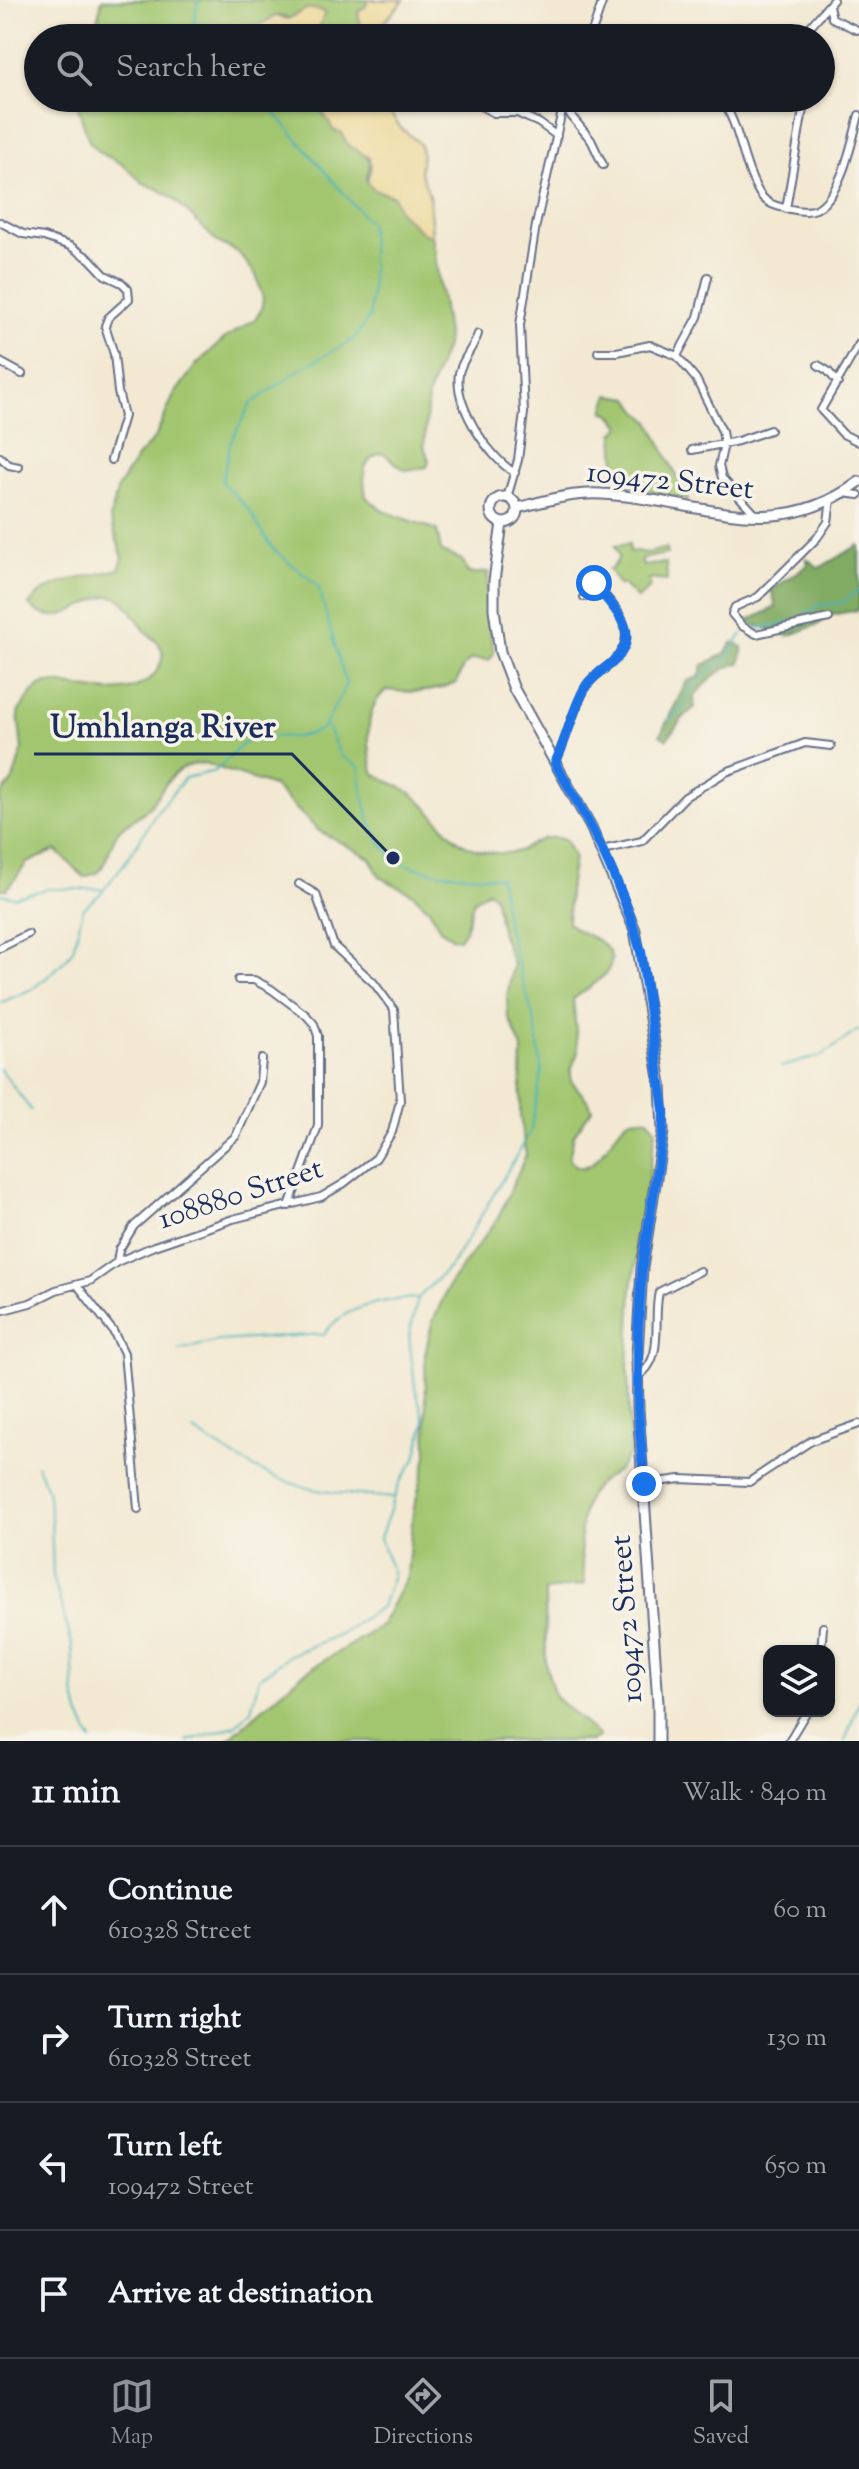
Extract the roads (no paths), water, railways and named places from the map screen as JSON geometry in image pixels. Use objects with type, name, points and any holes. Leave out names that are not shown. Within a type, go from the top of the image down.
[{"type":"street","points":[[595,24],[603,0]]},
{"type":"street","points":[[831,3],[832,18],[857,30]]},
{"type":"street","points":[[812,24],[831,3]]},
{"type":"street","points":[[492,112],[517,113],[557,136]]},
{"type":"street","points":[[507,498],[515,473],[524,413],[520,325],[536,225],[562,112]]},
{"type":"street","points":[[571,112],[591,140],[603,165]]},
{"type":"street","points":[[728,112],[758,192],[770,204],[810,211],[828,197],[846,164],[859,115]]},
{"type":"street","points":[[786,209],[803,112]]},
{"type":"street","points":[[0,222],[23,234],[70,246],[90,259],[105,275],[128,289],[129,299],[108,318],[105,326],[114,354],[124,416],[111,460]]},
{"type":"street","points":[[677,356],[698,317],[708,277]]},
{"type":"street","points":[[478,334],[474,349],[462,363],[458,386],[460,397],[489,451],[497,461],[515,473]]},
{"type":"street","points":[[859,344],[821,410],[843,434],[859,442]]},
{"type":"street","points":[[598,352],[617,352],[650,345],[677,356],[696,379],[722,431],[724,444],[720,472],[729,487],[759,517]]},
{"type":"street","points":[[0,362],[22,374]]},
{"type":"street","points":[[818,365],[838,383]]},
{"type":"street","points":[[692,450],[770,430]]},
{"type":"street","points":[[0,457],[9,465],[19,467]]},
{"type":"street","name":"109472 Street","points":[[517,508],[595,493],[759,517],[813,507],[859,482]]},
{"type":"street","points":[[843,493],[859,495]]},
{"type":"street","points":[[507,498],[517,508],[512,520],[502,523],[493,516],[492,509],[497,500],[507,498]]},
{"type":"street","points":[[829,618],[756,634],[742,626],[732,614],[735,607],[758,597],[817,538],[828,522],[831,499]]},
{"type":"street","name":"109472 Street","points":[[502,523],[494,581],[500,652],[514,689],[602,850],[623,898],[641,952],[664,1110],[642,1268],[637,1377],[658,1741]]},
{"type":"street","points":[[555,763],[586,686],[620,653],[625,641],[620,613],[594,583],[586,587],[584,597]]},
{"type":"street","points":[[602,850],[642,841],[685,797],[726,772],[805,743],[831,746]]},
{"type":"street","name":"108880 Street","points":[[0,1311],[30,1303],[56,1290],[78,1286],[117,1262],[233,1219],[321,1197],[376,1158],[392,1132],[400,1101],[394,1010],[374,983],[334,946],[316,894],[299,884]]},
{"type":"street","points":[[0,948],[28,934]]},
{"type":"street","points":[[238,980],[254,980],[271,989],[306,1015],[314,1024],[318,1036],[318,1126],[289,1206]]},
{"type":"street","points":[[117,1262],[119,1250],[134,1226],[236,1136],[260,1082],[262,1059]]},
{"type":"street","points":[[637,1377],[649,1369],[654,1356],[659,1292],[700,1271]]},
{"type":"street","points":[[78,1286],[113,1331],[124,1353],[138,1509]]},
{"type":"street","points":[[644,1484],[680,1479],[749,1482],[811,1441],[859,1424]]},
{"type":"street","points":[[822,1645],[823,1627]]},
{"type":"street","points":[[789,1741],[803,1717]]},
{"type":"waterway","points":[[194,24],[198,0]]},
{"type":"waterway","points":[[187,1741],[235,1726],[251,1710],[259,1678],[290,1655],[340,1634],[382,1606],[393,1575],[380,1538],[400,1482],[416,1458],[425,1422],[415,1387],[409,1336],[418,1298],[453,1263],[530,1133],[542,1071],[535,1024],[507,927],[500,877],[440,873],[417,868],[398,860],[384,847],[373,828],[359,767],[340,755],[326,724],[346,684],[318,586],[272,548],[249,510],[222,482],[231,441],[251,404],[299,370],[354,339],[369,318],[372,286],[370,224],[274,112]]},
{"type":"waterway","points":[[753,629],[792,622],[820,605],[842,603],[859,590]]},
{"type":"waterway","points":[[668,721],[684,706],[692,686],[728,657],[742,634]]},
{"type":"waterway","points":[[0,1003],[32,989],[68,957],[83,909],[102,892],[130,856],[156,813],[185,778],[215,771],[242,745],[260,736],[298,737],[326,725]]},
{"type":"waterway","points":[[0,894],[15,897],[48,889],[101,889]]},
{"type":"waterway","points":[[781,1067],[821,1056],[859,1030]]},
{"type":"waterway","points":[[0,1069],[31,1110]]},
{"type":"waterway","points":[[178,1350],[219,1341],[324,1334],[353,1310],[391,1300],[417,1298]]},
{"type":"waterway","points":[[194,1431],[227,1453],[280,1479],[317,1490],[393,1498]]},
{"type":"waterway","points":[[37,1465],[47,1490],[53,1576],[72,1644],[74,1691],[79,1714],[92,1741]]},
{"type":"waterway","points":[[845,1741],[859,1702]]},
{"type":"place","name":"Umhlanga River","points":[[393,858]]}]
